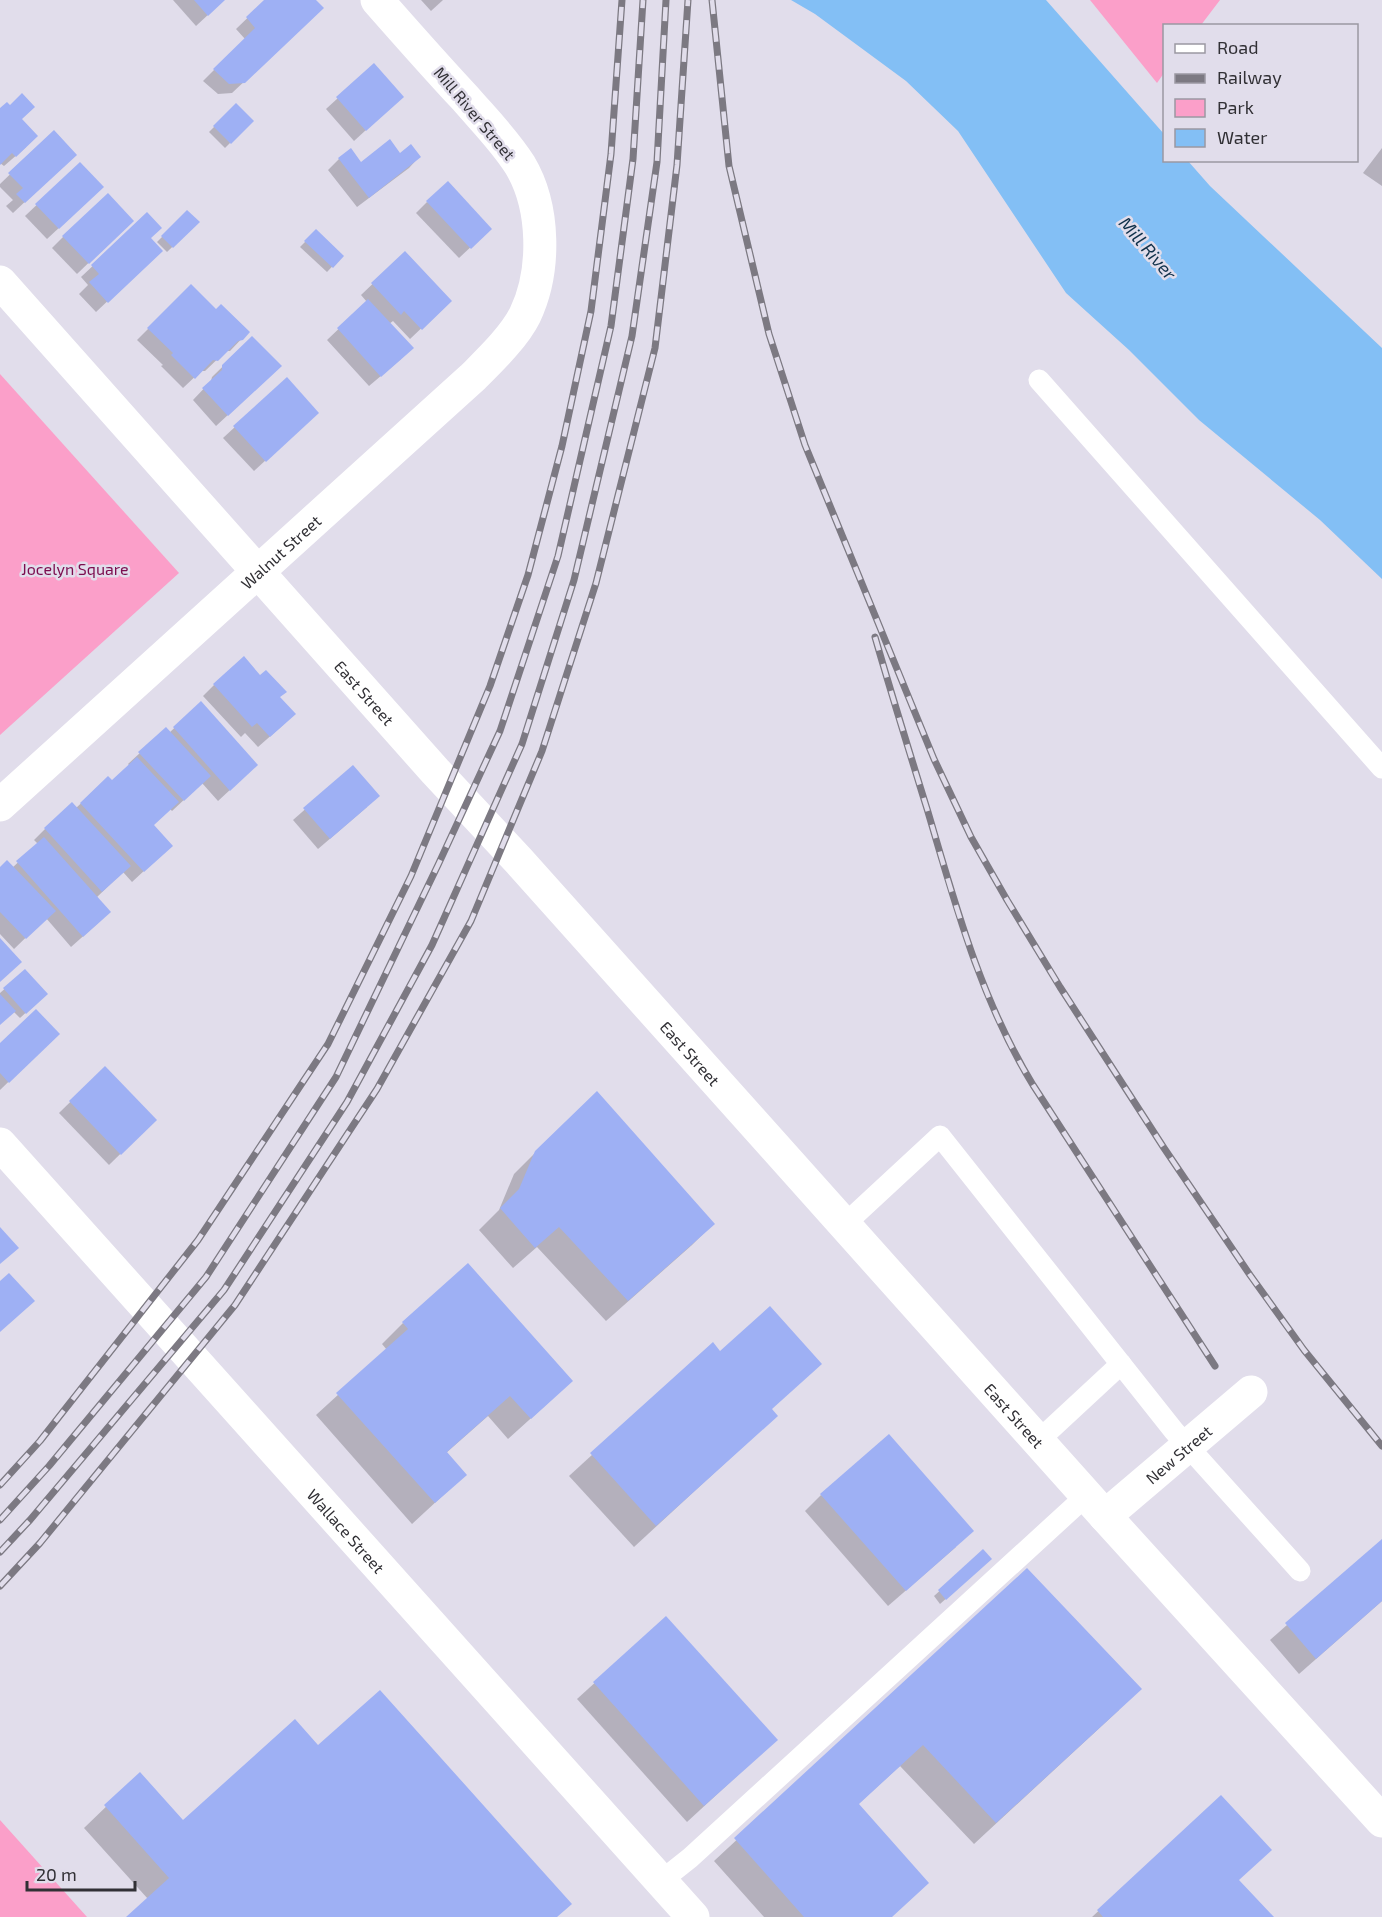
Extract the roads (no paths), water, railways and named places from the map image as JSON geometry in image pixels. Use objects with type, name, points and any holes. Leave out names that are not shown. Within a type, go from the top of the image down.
[{"type":"street","name":"Mill River Street","points":[[377,0],[495,133],[520,166],[535,203],[540,239],[536,278]]},
{"type":"street","name":"Walnut Street","points":[[0,805],[473,377],[501,348],[525,315],[536,278]]},
{"type":"street","name":"East Street","points":[[0,282],[435,771],[519,861],[1096,1506],[1382,1821]]},
{"type":"street","name":"Wallace Street","points":[[0,1144],[693,1917]]},
{"type":"street","name":"New Street","points":[[1096,1506],[1139,1485],[1251,1392]]},
{"type":"lane","points":[[1039,380],[1382,768]]},
{"type":"lane","points":[[844,1224],[940,1136],[1188,1446],[1300,1571]]},
{"type":"lane","points":[[1038,1441],[1121,1364]]},
{"type":"lane","points":[[661,1881],[1096,1506]]},
{"type":"water","name":"Mill River","points":[[791,0],[1046,0],[1163,133],[1163,162],[1189,162],[1210,186],[1382,348],[1382,579],[1320,520],[1199,420],[1129,350],[1066,293],[958,131],[906,81],[815,14]]},
{"type":"railway","points":[[0,1485],[40,1441],[198,1240],[328,1044],[411,876],[490,686],[528,575],[562,446],[591,311],[611,154],[622,0]]},
{"type":"railway","points":[[0,1520],[49,1466],[206,1277],[336,1077],[500,731],[558,556],[611,326],[633,159],[643,0]]},
{"type":"railway","points":[[0,1552],[30,1520],[224,1290],[347,1102],[432,945],[522,744],[574,580],[632,336],[657,162],[666,0]]},
{"type":"railway","points":[[0,1586],[40,1543],[235,1305],[377,1089],[471,921],[542,751],[596,583],[655,348],[677,165],[688,0]]},
{"type":"railway","points":[[712,0],[729,166],[769,334],[805,445],[934,759],[971,837],[1007,900],[1164,1148],[1304,1350],[1382,1446]]},
{"type":"railway","points":[[875,637],[960,918],[984,986],[999,1020],[1033,1085],[1215,1366]]},
{"type":"park label","name":"Jocelyn Square","points":[[75,568]]}]
